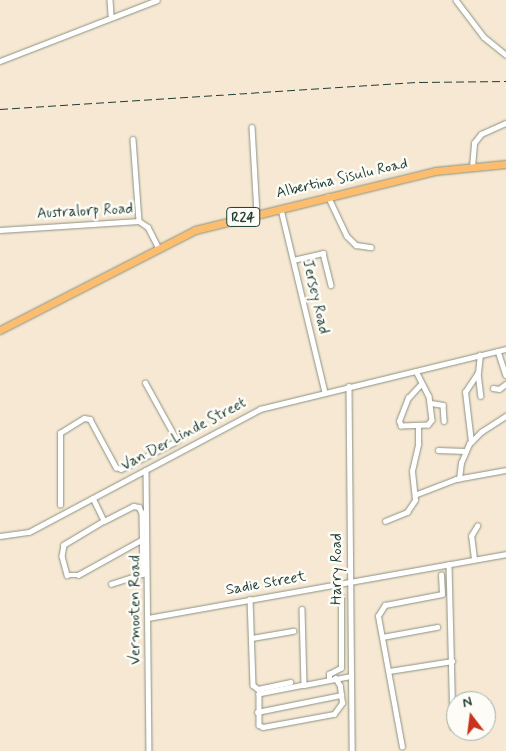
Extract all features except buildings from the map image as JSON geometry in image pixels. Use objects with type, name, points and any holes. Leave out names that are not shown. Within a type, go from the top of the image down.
[{"type":"main road","name":"Albertina Sisulu Road","points":[[0,330],[158,246],[195,230],[280,207],[435,172],[506,164]]},
{"type":"street","points":[[110,0],[111,15]]},
{"type":"street","points":[[0,61],[111,15],[157,0]]},
{"type":"street","points":[[456,0],[484,37],[506,55]]},
{"type":"street","points":[[472,167],[474,143],[488,128],[506,123]]},
{"type":"street","points":[[252,127],[258,213]]},
{"type":"street","points":[[133,139],[139,221]]},
{"type":"street","points":[[328,196],[347,236],[356,245],[371,247]]},
{"type":"street","name":"Jersey Road","points":[[280,207],[326,392]]},
{"type":"street","name":"Australorp Road","points":[[0,230],[139,221],[148,226],[158,246]]},
{"type":"street","points":[[293,260],[322,254],[331,285]]},
{"type":"street","name":"Van Der Linde Street","points":[[0,536],[29,532],[250,413],[348,386],[506,349]]},
{"type":"street","points":[[498,351],[506,375]]},
{"type":"street","points":[[480,355],[478,373],[481,396]]},
{"type":"street","points":[[416,371],[431,403],[431,422],[418,427],[403,427],[399,421],[408,398],[421,384]]},
{"type":"street","points":[[471,442],[465,392],[478,373]]},
{"type":"street","points":[[60,505],[60,433],[84,418],[90,419],[118,469],[149,456],[177,441],[145,383]]},
{"type":"street","points":[[493,388],[499,389],[506,384]]},
{"type":"street","name":"Harry Road","points":[[348,386],[352,751]]},
{"type":"street","points":[[431,403],[442,403],[444,421]]},
{"type":"street","points":[[459,479],[465,451],[471,442],[506,416]]},
{"type":"street","points":[[417,494],[412,471],[418,444],[418,427]]},
{"type":"street","points":[[438,450],[465,451]]},
{"type":"street","points":[[149,456],[154,465]]},
{"type":"street","points":[[142,459],[147,469]]},
{"type":"street","name":"Vermooten Road","points":[[147,469],[149,751]]},
{"type":"street","points":[[385,521],[407,512],[417,494],[459,479],[506,470]]},
{"type":"street","points":[[94,498],[104,521]]},
{"type":"street","points":[[112,584],[142,576],[143,539],[142,513],[139,507],[133,506],[64,545],[63,561],[67,575],[78,575],[143,539]]},
{"type":"street","points":[[474,559],[471,536],[477,526]]},
{"type":"street","name":"Sadie Street","points":[[148,618],[506,554]]},
{"type":"street","points":[[449,564],[452,691]]},
{"type":"street","points":[[402,747],[382,637],[380,609],[396,602],[442,594],[441,574]]},
{"type":"street","points":[[341,597],[341,664],[335,677],[341,696],[341,706],[332,714],[263,727],[258,723],[258,694],[335,677],[351,676]]},
{"type":"street","points":[[250,599],[254,687],[290,682]]},
{"type":"street","points":[[302,609],[304,685]]},
{"type":"street","points":[[382,637],[436,627]]},
{"type":"street","points":[[252,638],[293,631]]},
{"type":"street","points":[[389,672],[452,661]]},
{"type":"street","points":[[257,712],[341,696]]},
{"type":"railway","points":[[0,109],[420,82],[506,81]]}]
